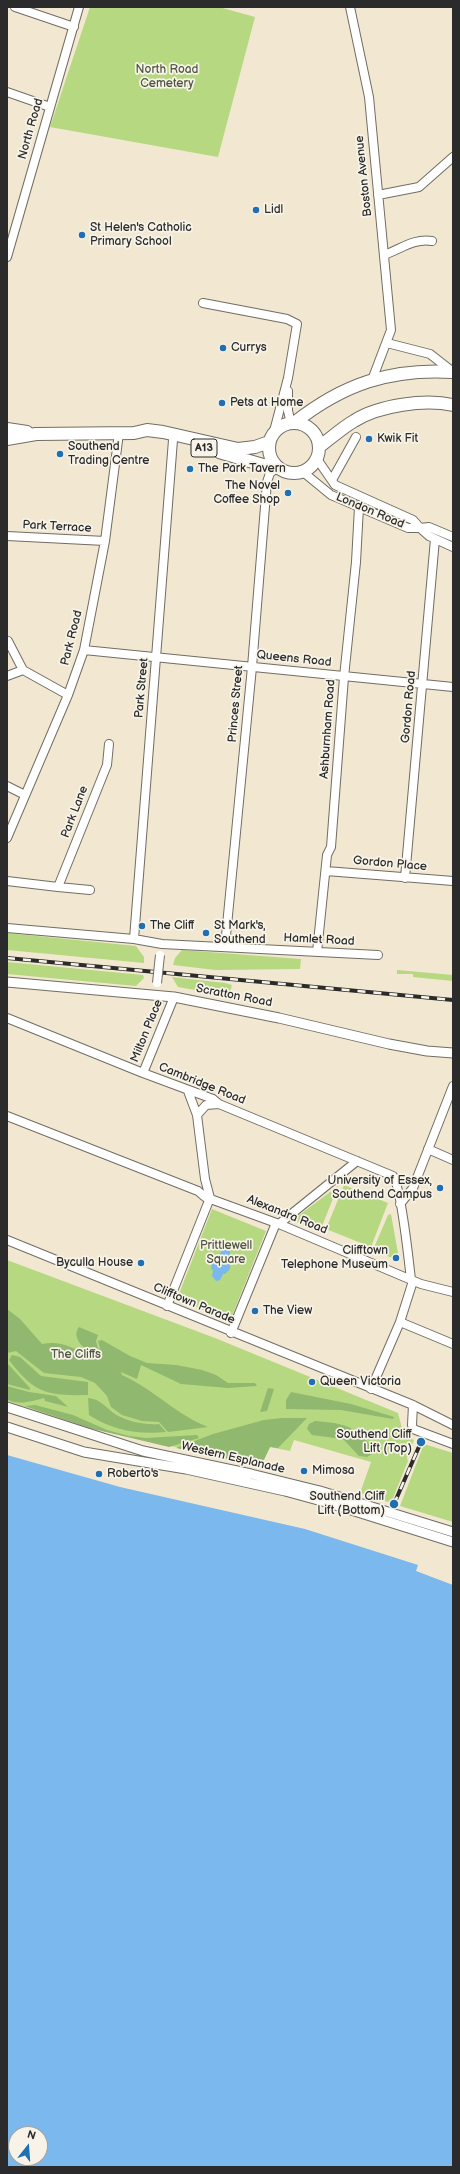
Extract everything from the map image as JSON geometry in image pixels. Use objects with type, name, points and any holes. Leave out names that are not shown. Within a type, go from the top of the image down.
[{"type":"main road","points":[[293,423],[300,424],[311,430],[316,435],[320,447],[317,459],[309,469],[292,474],[275,467],[268,457],[271,438],[281,427],[293,423],[339,393],[372,380],[414,371],[453,372]]},
{"type":"main road","points":[[320,447],[355,420],[378,411],[415,403],[453,405]]},
{"type":"main road","name":"A13","points":[[7,429],[36,434]]},
{"type":"main road","name":"A13","points":[[134,433],[147,430],[163,432],[238,448],[255,447],[271,438]]},
{"type":"main road","name":"A13","points":[[7,439],[36,434],[134,433],[173,440],[275,467]]},
{"type":"street","points":[[15,7],[74,27]]},
{"type":"street","name":"North Road","points":[[7,257],[79,7]]},
{"type":"street","name":"Boston Avenue","points":[[350,7],[369,97],[391,330],[372,380]]},
{"type":"street","points":[[7,92],[50,107]]},
{"type":"street","points":[[378,195],[419,187],[453,157]]},
{"type":"street","points":[[384,255],[404,248],[412,242],[432,242]]},
{"type":"street","points":[[202,303],[287,319],[297,324],[288,378],[271,438]]},
{"type":"street","points":[[387,343],[430,354],[453,372]]},
{"type":"street","points":[[288,378],[288,411],[293,423]]},
{"type":"street","name":"Park Road","points":[[7,838],[68,695],[84,650],[105,541],[119,433]]},
{"type":"street","name":"London Road","points":[[332,480],[356,437]]},
{"type":"street","name":"Park Street","points":[[134,939],[173,440]]},
{"type":"street","name":"London Road","points":[[317,459],[332,480],[349,491],[413,520],[425,534],[453,547]]},
{"type":"street","name":"Princes Street","points":[[225,946],[252,667],[267,482],[270,473],[275,467]]},
{"type":"street","name":"London Road","points":[[303,472],[331,495],[408,528],[432,528],[453,537]]},
{"type":"street","name":"Ashburnham Road","points":[[317,952],[327,855],[331,847],[344,677],[360,507]]},
{"type":"street","name":"Park Terrace","points":[[7,536],[105,541]]},
{"type":"street","name":"Gordon Road","points":[[406,878],[435,539]]},
{"type":"street","points":[[8,641],[23,670],[68,695]]},
{"type":"street","name":"Queens Road","points":[[84,650],[453,687]]},
{"type":"street","points":[[7,676],[23,670]]},
{"type":"street","name":"Park Lane","points":[[58,887],[107,765],[109,744]]},
{"type":"street","points":[[7,786],[25,795]]},
{"type":"street","name":"Gordon Place","points":[[326,871],[453,881]]},
{"type":"street","points":[[7,881],[90,890]]},
{"type":"street","name":"Hamlet Road","points":[[7,928],[134,939],[162,944],[225,946],[378,955]]},
{"type":"street","points":[[156,994],[162,944]]},
{"type":"street","name":"Scratton Road","points":[[7,982],[156,994],[279,1018],[389,1044],[427,1051],[453,1052]]},
{"type":"street","name":"Milton Place","points":[[143,1073],[174,997]]},
{"type":"street","name":"Cambridge Road","points":[[7,1018],[188,1091],[213,1099],[219,1104],[388,1174],[396,1180],[400,1204]]},
{"type":"street","points":[[371,1389],[400,1322],[412,1280],[400,1204],[413,1188],[453,1086]]},
{"type":"street","points":[[167,1306],[210,1198],[207,1187],[197,1115],[188,1091]]},
{"type":"street","points":[[197,1115],[206,1105],[219,1104]]},
{"type":"street","name":"Alexandra Road","points":[[7,1116],[198,1191],[202,1195],[278,1223],[412,1280],[453,1292]]},
{"type":"street","points":[[428,1149],[453,1160]]},
{"type":"street","points":[[231,1333],[278,1223],[357,1161]]},
{"type":"street","points":[[198,1191],[207,1187]]},
{"type":"street","name":"Clifftown Parade","points":[[7,1240],[231,1333],[413,1405],[453,1425]]},
{"type":"street","points":[[400,1322],[453,1344]]},
{"type":"street","points":[[413,1405],[413,1429],[453,1444]]},
{"type":"street","name":"Western Esplanade","points":[[7,1407],[143,1451],[251,1474],[320,1491],[453,1532]]},
{"type":"street","name":"Western Esplanade","points":[[7,1427],[84,1452],[186,1470],[292,1493],[330,1503],[453,1542]]},
{"type":"green space","name":"North Road Cemetery","points":[[90,7],[219,7],[255,17],[218,157],[50,127]]},
{"type":"green space","points":[[7,933],[136,946],[144,957],[144,963],[7,950]]},
{"type":"green space","points":[[182,950],[301,959],[300,969],[215,970],[173,965],[175,958]]},
{"type":"green space","points":[[7,962],[143,975],[144,978],[136,986],[7,974]]},
{"type":"green space","points":[[397,970],[453,975],[453,981],[413,977],[413,974],[397,974]]},
{"type":"green space","points":[[172,977],[232,985],[229,996],[178,987]]},
{"type":"green space","points":[[344,1185],[388,1203],[371,1247],[326,1229]]},
{"type":"green space","points":[[338,1186],[320,1231],[297,1222],[298,1216]]},
{"type":"green space","name":"Prittlewell Square","points":[[212,1209],[266,1231],[230,1321],[177,1299]]},
{"type":"green space","points":[[391,1214],[399,1259],[397,1260],[373,1250],[388,1215]]},
{"type":"green space","name":"The Cliffs","points":[[7,1260],[215,1338],[398,1413],[404,1436],[414,1440],[407,1458],[408,1461],[391,1503],[360,1493],[371,1462],[294,1440],[290,1451],[270,1447],[261,1466],[89,1428],[7,1401]]},
{"type":"green space","points":[[7,1309],[20,1319],[42,1344],[61,1344],[72,1347],[89,1355],[90,1352],[78,1341],[76,1334],[79,1327],[98,1335],[96,1341],[98,1349],[100,1348],[98,1341],[102,1340],[130,1356],[147,1363],[176,1365],[202,1370],[216,1375],[228,1383],[255,1383],[257,1386],[228,1388],[181,1384],[141,1365],[137,1379],[121,1372],[122,1375],[144,1387],[186,1416],[208,1427],[168,1432],[159,1422],[142,1421],[122,1415],[111,1407],[107,1396],[95,1383],[81,1377],[44,1373],[16,1351],[7,1353]]},
{"type":"green space","points":[[12,1355],[20,1357],[41,1376],[88,1382],[88,1395],[62,1395],[42,1390],[34,1386],[26,1380],[9,1360]]},
{"type":"green space","points":[[7,1363],[30,1388],[30,1390],[7,1384]]},
{"type":"green space","points":[[7,1386],[29,1392],[56,1396],[68,1407],[45,1401],[44,1398],[20,1403],[11,1401],[7,1399]]},
{"type":"green space","points":[[268,1388],[274,1389],[267,1411],[260,1412]]},
{"type":"green space","points":[[291,1392],[351,1404],[394,1417],[393,1419],[341,1410],[286,1409],[286,1400]]},
{"type":"green space","points":[[88,1398],[100,1402],[115,1414],[125,1419],[148,1424],[159,1424],[166,1432],[145,1433],[116,1428],[89,1415]]},
{"type":"green space","points":[[35,1405],[73,1415],[107,1430],[129,1436],[146,1438],[197,1435],[199,1438],[169,1447],[89,1428],[25,1406]]},
{"type":"green space","points":[[307,1418],[278,1448],[270,1447],[261,1466],[176,1448],[213,1434],[264,1420]]},
{"type":"green space","points":[[315,1421],[329,1422],[353,1429],[371,1447],[372,1454],[367,1457],[359,1456],[343,1439],[312,1435],[307,1429],[309,1424]]},
{"type":"green space","points":[[424,1444],[453,1453],[453,1522],[400,1506]]},
{"type":"water","points":[[223,1249],[230,1251],[230,1269],[223,1274],[220,1280],[216,1281],[212,1276],[212,1261]]},
{"type":"water","points":[[7,1455],[120,1487],[305,1529],[418,1565],[416,1571],[453,1585],[453,2167],[7,2167]]},
{"type":"railway","points":[[7,958],[453,1000]]},
{"type":"railway","points":[[394,1504],[421,1442]]},
{"type":"place","name":"Lidl","points":[[256,210]]},
{"type":"place","name":"St Helen's Catholic Primary School","points":[[82,235]]},
{"type":"place","name":"Currys","points":[[223,348]]},
{"type":"place","name":"Pets at Home","points":[[222,403]]},
{"type":"place","name":"Kwik Fit","points":[[369,439]]},
{"type":"place","name":"Southend Trading Centre","points":[[60,454]]},
{"type":"place","name":"The Park Tavern","points":[[190,469]]},
{"type":"place","name":"The Novel Coffee Shop","points":[[288,493]]},
{"type":"place","name":"The Cliff","points":[[142,926]]},
{"type":"place","name":"St Mark's, Southend","points":[[206,933]]},
{"type":"place","name":"University of Essex, Southend Campus","points":[[440,1188]]},
{"type":"place","name":"Clifftown Telephone Museum","points":[[396,1258]]},
{"type":"place","name":"Byculla House","points":[[141,1263]]},
{"type":"place","name":"The View","points":[[255,1311]]},
{"type":"place","name":"Queen Victoria","points":[[312,1382]]},
{"type":"place","name":"Southend Cliff Lift (Top)","points":[[421,1442]]},
{"type":"place","name":"Mimosa","points":[[304,1471]]},
{"type":"place","name":"Roberto's","points":[[99,1474]]},
{"type":"place","name":"Southend Cliff Lift (Bottom)","points":[[394,1504]]}]
